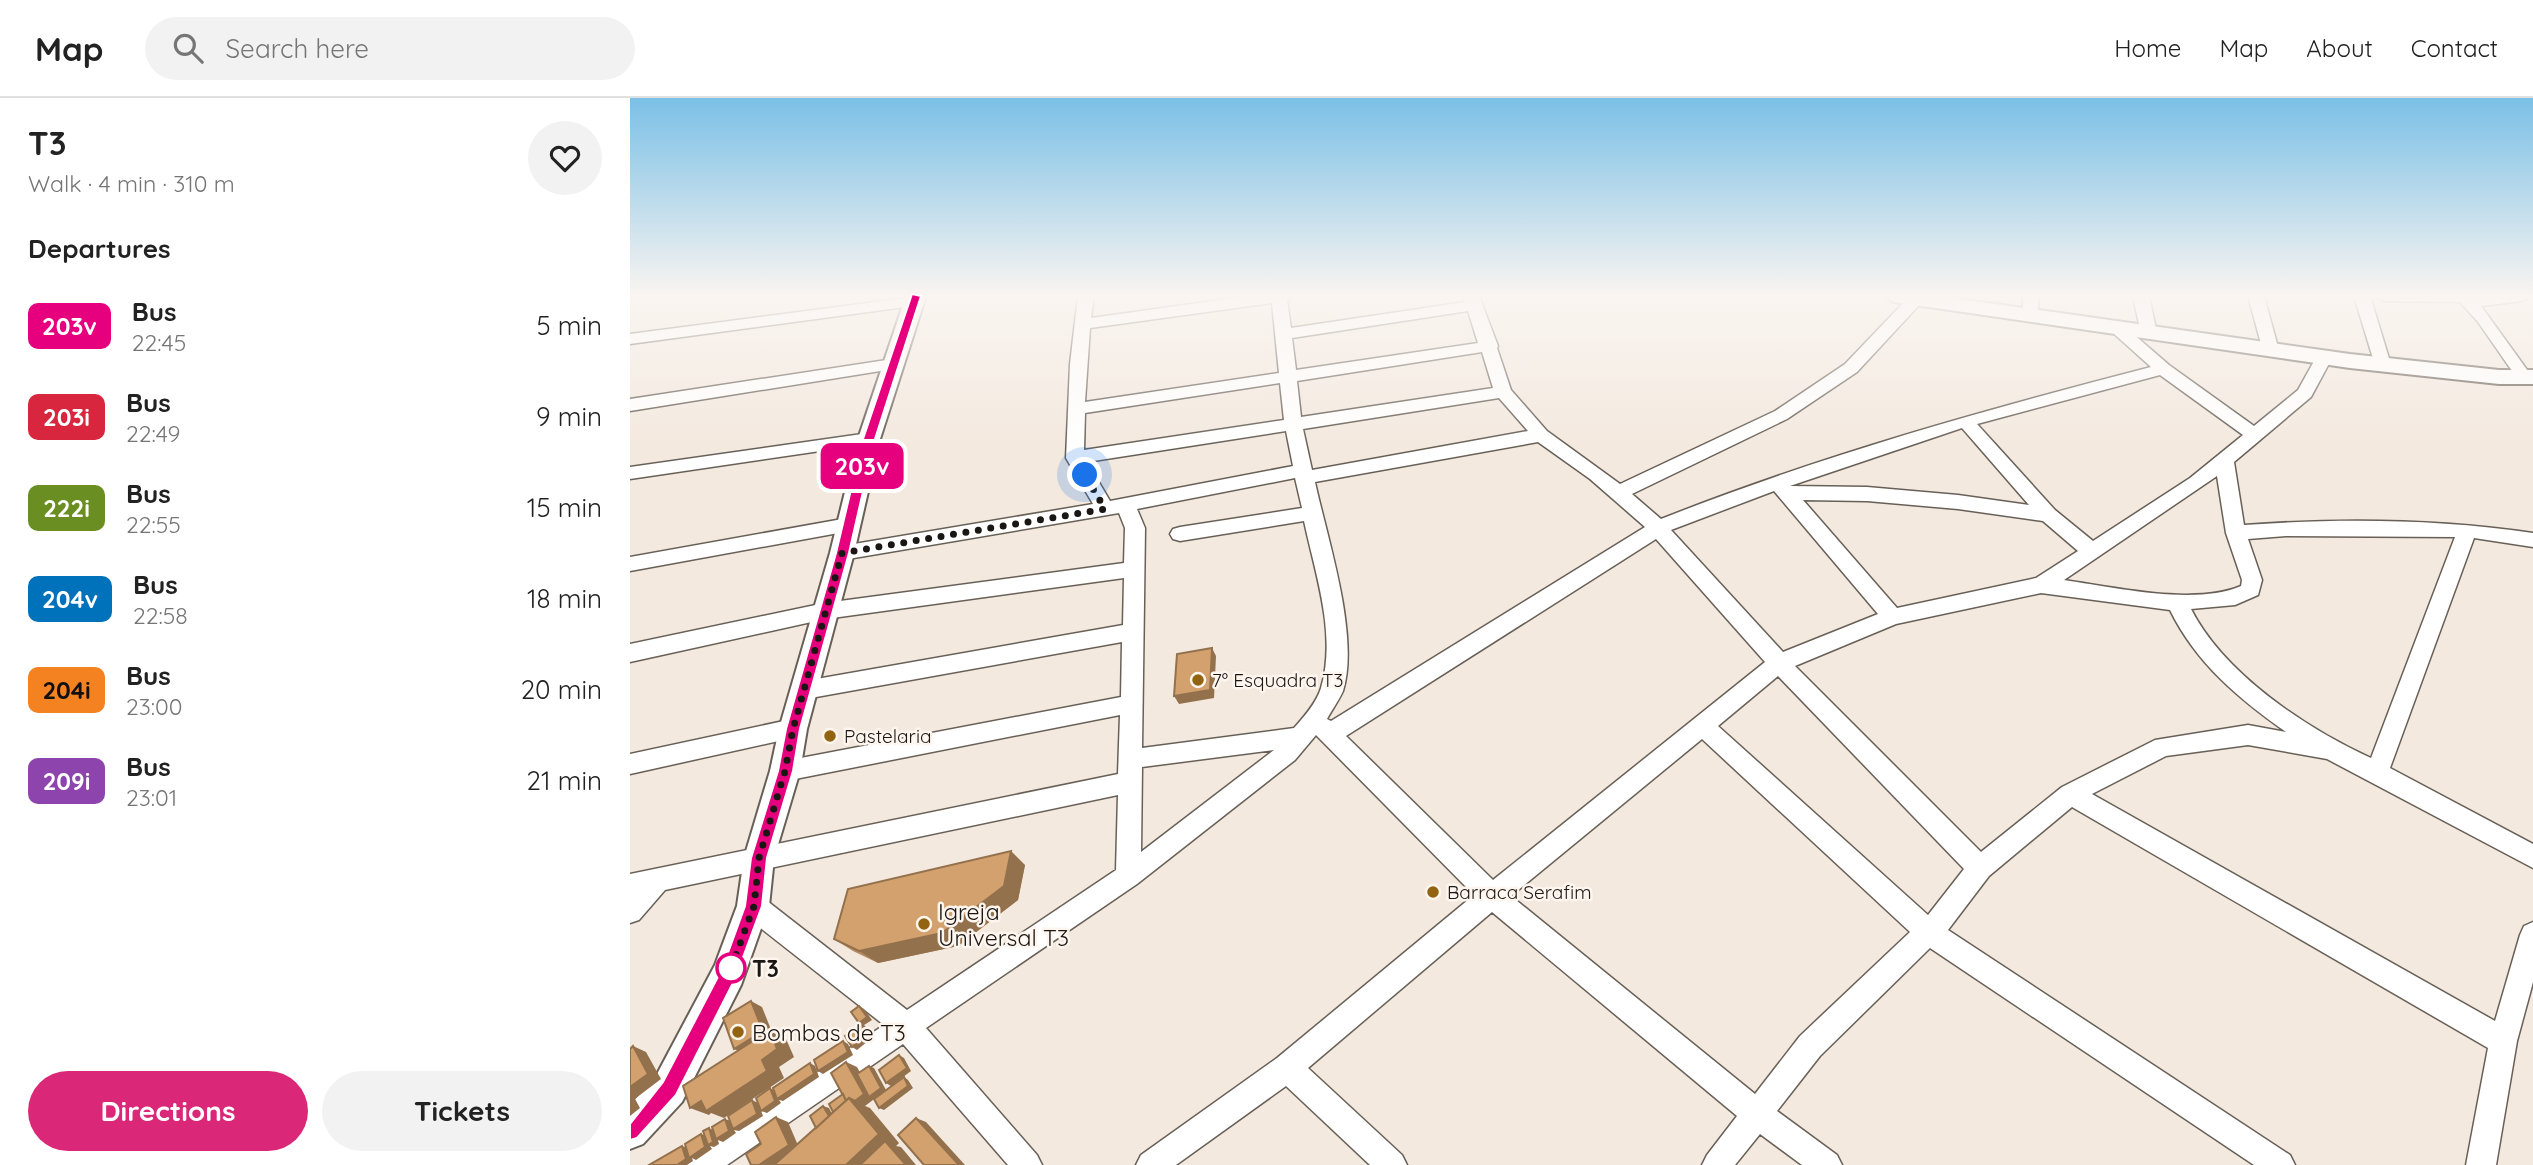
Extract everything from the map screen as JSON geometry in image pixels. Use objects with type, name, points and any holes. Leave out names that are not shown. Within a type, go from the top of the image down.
[{"type":"street","points":[[630,1131],[669,1089],[729,973],[754,906],[759,858],[785,771],[793,729],[842,553],[869,439],[899,346]]},
{"type":"street","points":[[1081,346],[1075,409],[1075,458],[1135,528],[1128,876]]},
{"type":"street","points":[[1285,346],[1293,424],[1336,623],[1336,660],[1332,690],[1315,731]]},
{"type":"street","points":[[1075,409],[1490,346],[1503,391],[1541,435],[1618,493],[1658,528],[1779,663],[1980,868]]},
{"type":"street","points":[[1618,493],[1781,415],[1851,368],[1872,346]]},
{"type":"street","points":[[2137,346],[2163,369],[2254,435]]},
{"type":"street","points":[[2234,346],[2383,365],[2499,377],[2529,377]]},
{"type":"street","points":[[2270,346],[2272,351]]},
{"type":"street","points":[[2377,346],[2383,365]]},
{"type":"street","points":[[2504,346],[2529,377]]},
{"type":"street","points":[[2041,585],[2197,483],[2305,393],[2324,358]]},
{"type":"street","points":[[630,405],[893,364]]},
{"type":"street","points":[[701,1165],[1128,876],[1315,731],[1658,528],[1781,488],[1965,421],[2163,369]]},
{"type":"street","points":[[1075,458],[1503,391]]},
{"type":"street","points":[[1965,421],[2048,515],[2092,551]]},
{"type":"street","points":[[842,553],[1541,435]]},
{"type":"street","points":[[630,474],[869,439]]},
{"type":"street","points":[[1151,1165],[1287,1068],[1492,896],[1779,663],[1893,617],[2041,585],[2177,603],[2235,597],[2251,590],[2252,580],[2236,533],[2224,460]]},
{"type":"street","points":[[1781,488],[1958,502],[2048,515]]},
{"type":"street","points":[[1781,488],[1893,617]]},
{"type":"street","points":[[1180,534],[1312,513]]},
{"type":"street","points":[[630,564],[848,524]]},
{"type":"street","points":[[2236,533],[2286,529],[2467,530],[2533,540]]},
{"type":"street","points":[[2377,772],[2467,530]]},
{"type":"street","points":[[630,653],[825,611],[1134,569]]},
{"type":"street","points":[[2177,603],[2186,626],[2235,681],[2330,750],[2377,772],[2533,858]]},
{"type":"street","points":[[805,690],[1132,632]]},
{"type":"street","points":[[785,771],[1131,704]]},
{"type":"street","points":[[1702,725],[1928,932],[2280,1165]]},
{"type":"street","points":[[630,764],[793,729]]},
{"type":"street","points":[[630,886],[1130,770],[1315,731]]},
{"type":"street","points":[[1315,731],[1492,896],[1757,1114],[1827,1165]]},
{"type":"street","points":[[1717,1165],[1810,1046],[1928,932],[1980,868],[2070,794],[2163,747],[2248,735],[2330,750]]},
{"type":"street","points":[[2070,794],[2504,1041]]},
{"type":"street","points":[[630,911],[659,880]]},
{"type":"street","points":[[754,906],[906,1026],[1027,1165]]},
{"type":"street","points":[[2480,1165],[2504,1041],[2533,935]]},
{"type":"street","points":[[1287,1068],[1392,1165]]},
{"type":"building","name":"7° Esquadra T3","points":[[1212,648],[1210,690],[1174,696],[1177,654]]},
{"type":"building","name":"Igreja Universal T3","points":[[1011,851],[1004,886],[942,933],[859,951],[834,939],[848,889]]},
{"type":"building","points":[[751,1001],[763,1031],[734,1049],[723,1018]]},
{"type":"building","points":[[859,1006],[867,1017],[859,1023],[851,1012]]},
{"type":"building","points":[[861,1024],[868,1034],[852,1047],[845,1036]]},
{"type":"building","points":[[770,1030],[777,1049],[762,1060],[767,1071],[706,1111],[701,1101],[690,1108],[683,1086]]},
{"type":"building","points":[[843,1041],[848,1052],[818,1071],[814,1060]]},
{"type":"building","points":[[633,1046],[648,1074],[630,1087],[630,1049]]},
{"type":"building","points":[[899,1055],[907,1068],[886,1083],[879,1070]]},
{"type":"building","points":[[846,1062],[864,1094],[855,1101],[849,1098],[846,1101],[831,1073]]},
{"type":"building","points":[[810,1063],[814,1074],[777,1099],[773,1088]]},
{"type":"building","points":[[869,1066],[881,1088],[869,1097],[857,1074]]},
{"type":"building","points":[[904,1077],[908,1086],[879,1108],[874,1099]]},
{"type":"building","points":[[770,1088],[775,1101],[761,1111],[756,1098]]},
{"type":"building","points":[[843,1094],[846,1101],[833,1112],[829,1104]]},
{"type":"building","points":[[849,1098],[879,1134],[846,1165],[774,1165]]},
{"type":"building","points":[[752,1100],[757,1114],[733,1129],[728,1116]]},
{"type":"building","points":[[823,1106],[829,1116],[816,1128],[810,1116]]},
{"type":"building","points":[[776,1117],[789,1145],[759,1165],[751,1165],[746,1154],[761,1144],[755,1132]]},
{"type":"building","points":[[916,1118],[959,1165],[924,1165],[898,1135]]},
{"type":"building","points":[[725,1119],[729,1131],[716,1139],[712,1127]]},
{"type":"building","points":[[709,1128],[713,1142],[708,1145],[703,1131]]},
{"type":"building","points":[[701,1134],[705,1147],[689,1158],[685,1144]]},
{"type":"building","points":[[885,1141],[906,1165],[860,1165]]},
{"type":"building","points":[[682,1146],[686,1159],[677,1165],[649,1165]]},
{"type":"bus line","name":"203v","points":[[630,1131],[669,1089],[729,973],[754,906],[759,858],[785,771],[793,729],[842,553],[869,439],[900,346]]},
{"type":"place","name":"7° Esquadra T3","points":[[1198,680]]},
{"type":"place","name":"Pastelaria","points":[[830,736]]},
{"type":"place","name":"Barraca Serafim","points":[[1433,892]]},
{"type":"place","name":"Igreja Universal T3","points":[[924,924]]},
{"type":"place","name":"T3","points":[[731,968]]},
{"type":"place","name":"Bombas de T3","points":[[738,1032]]},
{"type":"route","points":[[731,968],[729,973],[754,906],[759,858],[785,771],[793,729],[842,553],[1105,509],[1085,475]]}]
